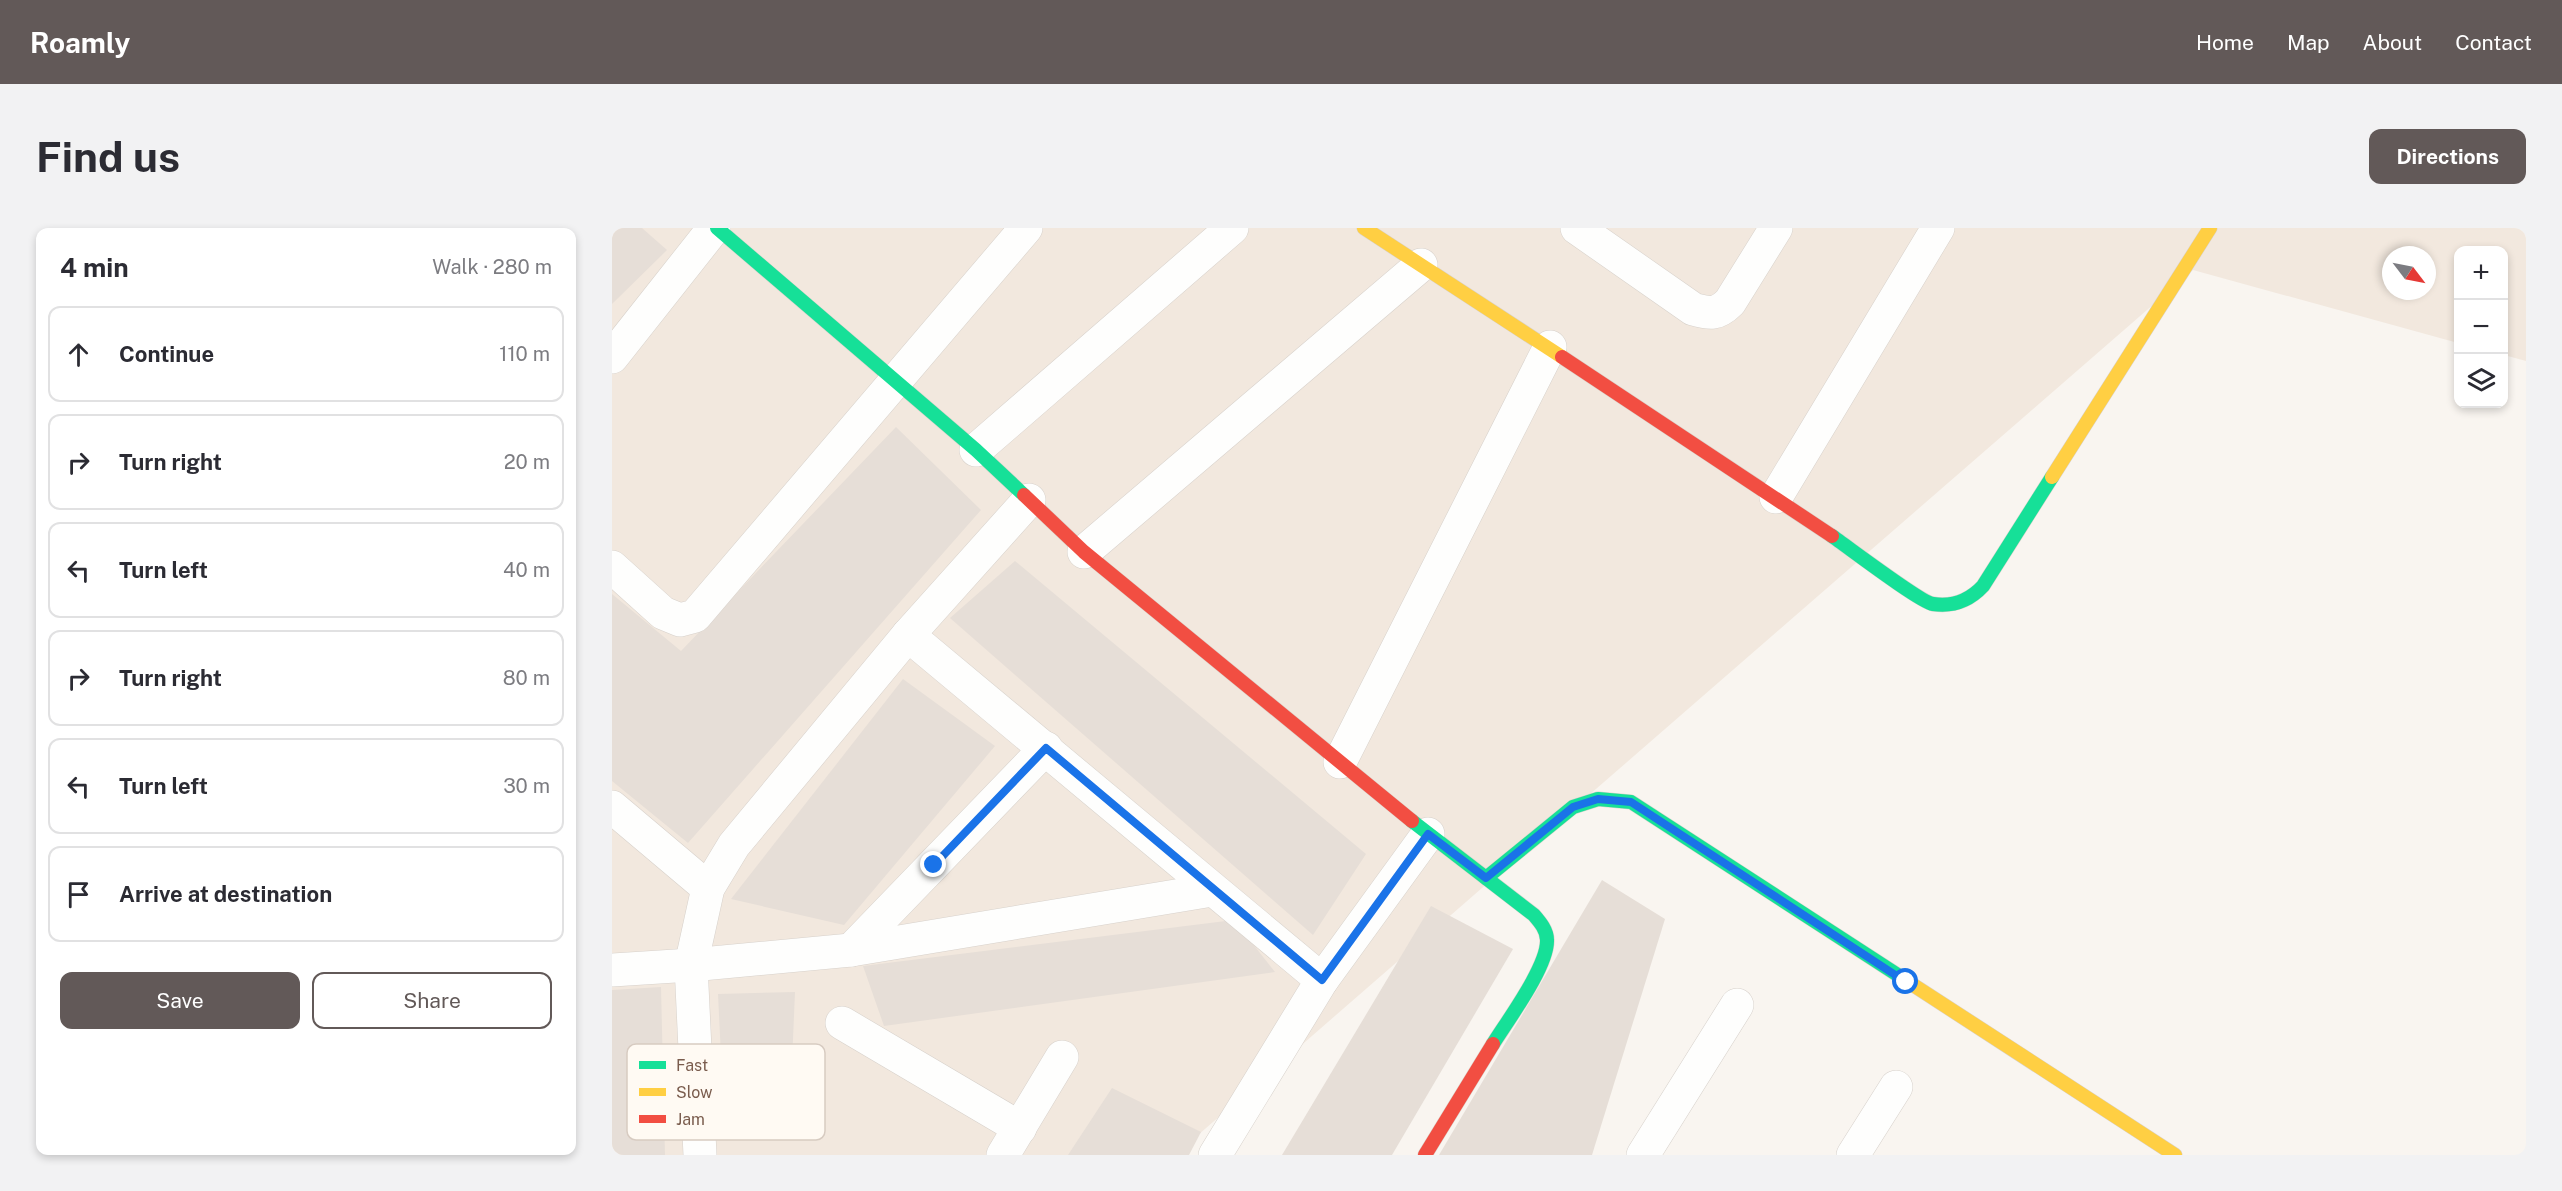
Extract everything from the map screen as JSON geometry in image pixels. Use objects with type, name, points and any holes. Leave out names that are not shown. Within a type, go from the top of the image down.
[{"type":"street","points":[[612,357],[715,228],[976,450],[1084,552],[1428,834],[1534,915],[1545,928],[1548,939],[1543,962],[1425,1155]]},
{"type":"street","points":[[612,567],[663,613],[680,620],[695,616],[1026,228]]},
{"type":"street","points":[[976,450],[1232,228]]},
{"type":"street","points":[[1364,228],[1550,347],[1776,497],[1930,604],[1954,605],[1972,599],[1983,586],[2210,228]]},
{"type":"street","points":[[1577,228],[1693,309],[1710,314],[1720,311],[1730,302],[1776,228]]},
{"type":"street","points":[[1776,497],[1938,228]]},
{"type":"street","points":[[1084,552],[1421,265]]},
{"type":"street","points":[[1340,762],[1550,347]]},
{"type":"street","points":[[695,1044],[691,965],[708,888],[734,845],[908,635],[1029,500]]},
{"type":"street","points":[[908,635],[1322,980]]},
{"type":"street","points":[[851,950],[1046,748]]},
{"type":"street","points":[[1486,878],[1573,807],[1598,799],[1631,802],[2175,1155]]},
{"type":"street","points":[[612,807],[708,888]]},
{"type":"street","points":[[1215,1155],[1322,980],[1428,834]]},
{"type":"street","points":[[612,970],[851,950],[1212,890]]},
{"type":"street","points":[[1643,1155],[1737,1005]]},
{"type":"street","points":[[842,1023],[1011,1142],[1062,1057]]},
{"type":"street","points":[[1853,1155],[1896,1087]]},
{"type":"street","points":[[699,1140],[700,1155]]},
{"type":"shaded area","points":[[612,228],[2526,228],[2526,361],[2508,356],[2508,246],[2454,246],[2454,342],[2193,270],[1175,1155],[612,1155]]},
{"type":"building","points":[[612,228],[642,228],[667,250],[612,304]]},
{"type":"building","points":[[896,427],[981,510],[688,843],[612,781],[612,594],[681,651]]},
{"type":"building","points":[[1015,561],[1366,854],[1313,935],[950,618]]},
{"type":"building","points":[[903,679],[995,746],[844,925],[731,899]]},
{"type":"building","points":[[1602,880],[1665,919],[1592,1155],[1439,1155]]},
{"type":"building","points":[[1431,906],[1513,949],[1392,1155],[1282,1155]]},
{"type":"building","points":[[1234,920],[1275,972],[884,1026],[863,966]]},
{"type":"building","points":[[661,987],[662,1044],[627,1044],[627,1140],[665,1140],[665,1155],[612,1155],[612,990]]},
{"type":"building","points":[[795,992],[793,1044],[720,1044],[718,994]]},
{"type":"building","points":[[1112,1088],[1201,1132],[1189,1155],[1068,1155]]},
{"type":"traffic: fast","points":[[717,228],[976,450],[1024,495]]},
{"type":"traffic: fast","points":[[1832,536],[1926,601],[1940,605],[1954,604],[1972,596],[1983,586],[2052,477]]},
{"type":"traffic: fast","points":[[1486,878],[1573,807],[1598,799],[1631,802],[1907,981]]},
{"type":"traffic: fast","points":[[1412,821],[1534,915],[1546,933],[1546,951],[1541,964],[1526,993],[1493,1044]]},
{"type":"traffic: slow","points":[[1364,228],[1562,357]]},
{"type":"traffic: slow","points":[[2052,477],[2210,228]]},
{"type":"traffic: slow","points":[[1907,981],[2175,1155]]},
{"type":"traffic: jam","points":[[1562,357],[1832,536]]},
{"type":"traffic: jam","points":[[1024,495],[1084,552],[1412,821]]},
{"type":"traffic: jam","points":[[1425,1155],[1493,1044]]},
{"type":"route","points":[[934,865],[1046,748],[1322,980],[1428,834],[1486,878],[1573,807],[1598,799],[1631,802],[1906,982]]}]
